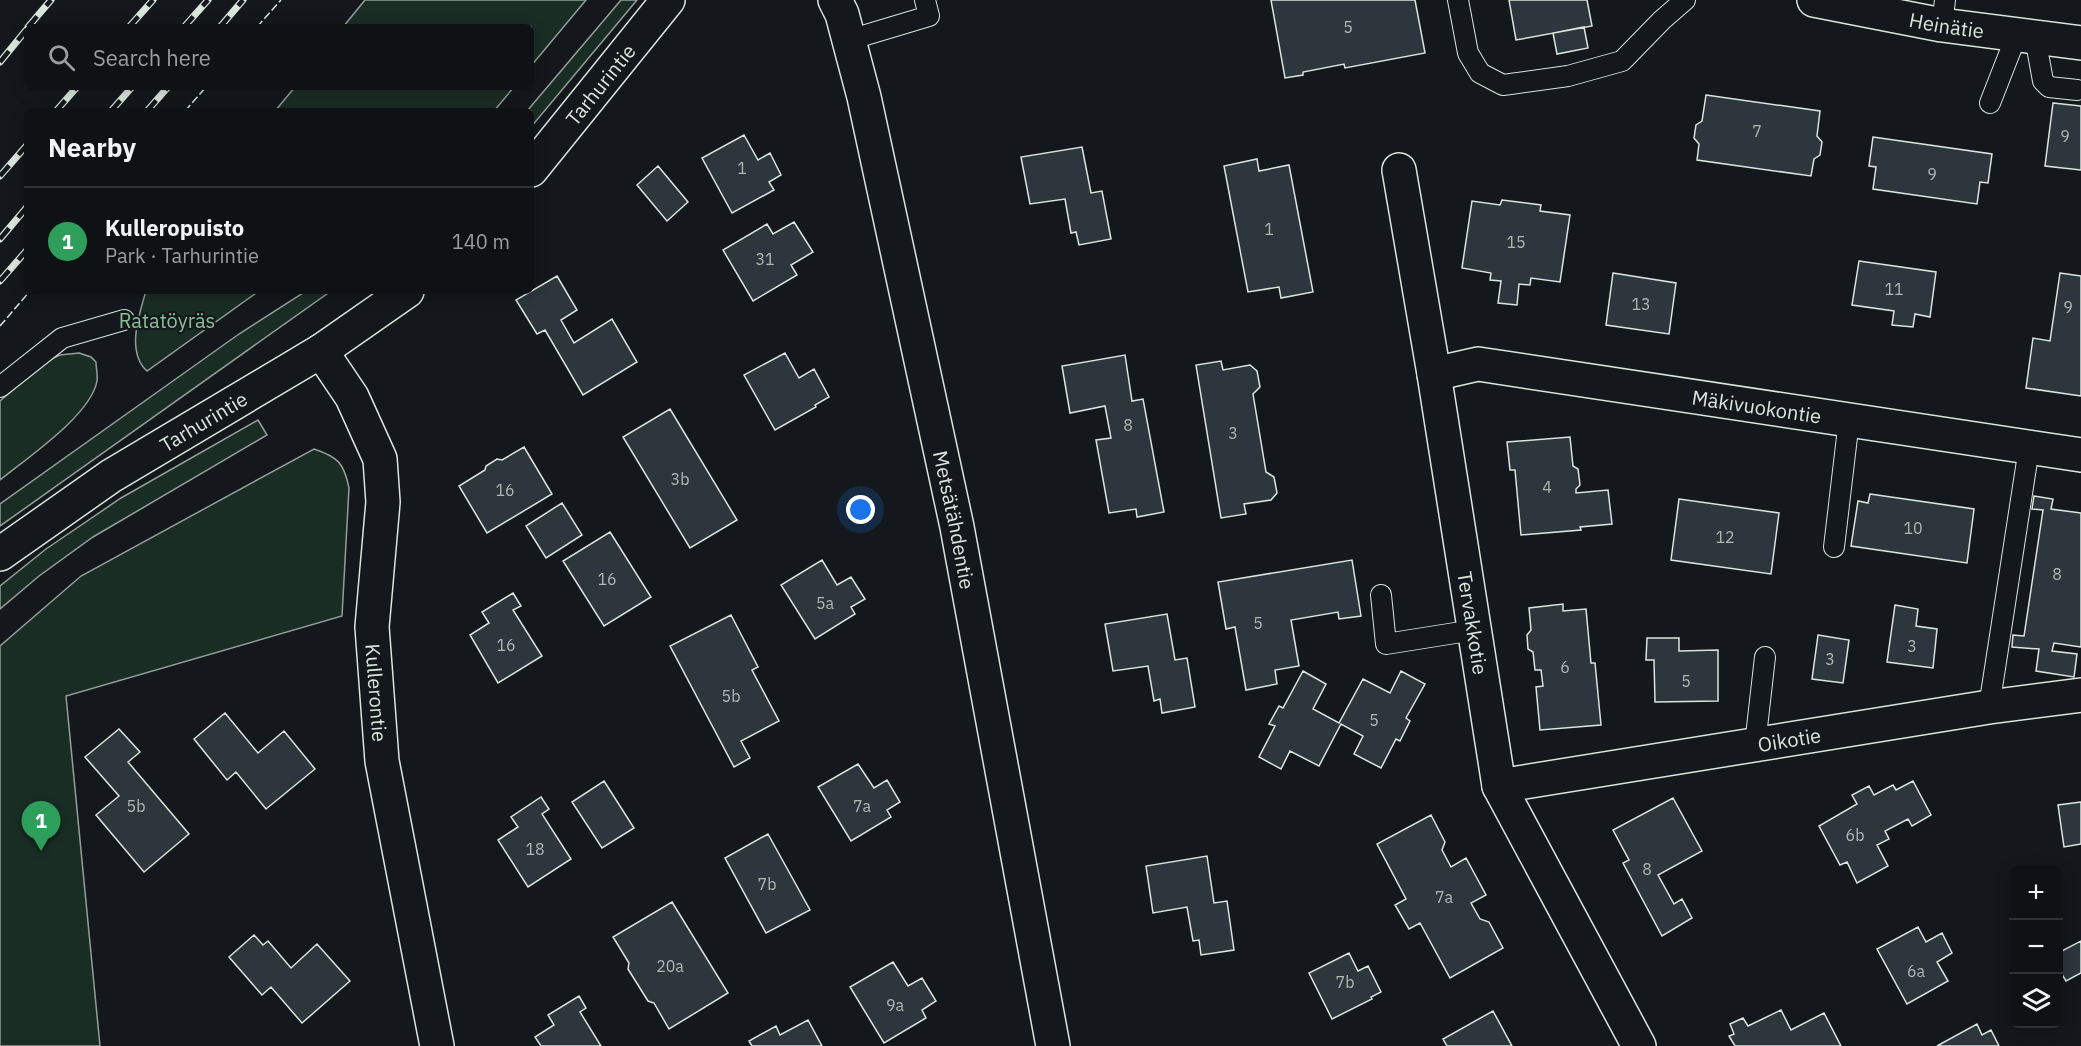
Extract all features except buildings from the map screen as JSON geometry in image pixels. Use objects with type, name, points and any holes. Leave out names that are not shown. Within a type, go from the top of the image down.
[{"type":"street","name":"Tarhurintie","points":[[534,166],[668,0]]},
{"type":"street","name":"Metsätähdentie","points":[[835,0],[842,14],[864,97],[957,526],[1053,1046]]},
{"type":"street","name":"Heinätie","points":[[1814,0],[1943,12],[2026,35],[2081,43]]},
{"type":"street","name":"Tervakkotie","points":[[1399,170],[1434,374],[1499,786],[1639,1046]]},
{"type":"street","name":"Tarhurintie","points":[[0,554],[111,476],[321,351],[403,294]]},
{"type":"street","name":"Kullerontie","points":[[321,351],[352,398],[380,459],[383,502],[372,627],[382,761],[437,1046]]},
{"type":"street","name":"Mäkivuokontie","points":[[1434,374],[1478,364],[2081,455]]},
{"type":"street","name":"Oikotie","points":[[1499,786],[1989,707],[2081,695]]},
{"type":"lane","points":[[849,40],[929,16],[925,0]]},
{"type":"lane","points":[[1458,0],[1468,53],[1480,73],[1503,85],[1568,76],[1622,61],[1685,0]]},
{"type":"lane","points":[[2026,35],[2043,81],[2049,87],[2078,90]]},
{"type":"lane","points":[[1990,104],[2026,35]]},
{"type":"lane","points":[[0,387],[62,338],[124,320]]},
{"type":"lane","points":[[1834,547],[1849,420]]},
{"type":"lane","points":[[1989,707],[2029,447]]},
{"type":"lane","points":[[1381,596],[1386,644],[1474,630]]},
{"type":"lane","points":[[1755,745],[1765,657]]},
{"type":"green space","points":[[365,0],[586,0],[534,62],[534,24],[345,24]]},
{"type":"green space","points":[[621,0],[637,0],[534,123],[534,108],[530,108]]},
{"type":"green space","points":[[292,90],[512,90],[496,108],[278,108]]},
{"type":"green space","name":"Ratatöyräs","points":[[145,294],[255,294],[147,371],[137,354],[138,322]]},
{"type":"green space","points":[[301,294],[327,294],[0,526],[0,504],[239,334]]},
{"type":"green space","points":[[79,353],[91,357],[96,362],[97,381],[92,394],[71,421],[0,480],[0,401],[45,362],[60,355]]},
{"type":"green space","points":[[258,420],[267,435],[93,537],[39,576],[0,609],[0,586],[46,549],[121,498]]},
{"type":"green space","points":[[314,449],[339,462],[345,472],[349,488],[342,616],[66,696],[100,1046],[0,1046],[0,646],[81,576]]},
{"type":"railway","points":[[31,24],[51,0]]},
{"type":"railway","points":[[132,24],[153,0]]},
{"type":"railway","points":[[187,24],[208,0]]},
{"type":"railway","points":[[223,24],[243,0]]},
{"type":"railway","points":[[0,62],[24,33]]},
{"type":"railway","points":[[59,108],[74,90]]},
{"type":"railway","points":[[114,108],[129,90]]},
{"type":"railway","points":[[150,108],[165,90]]},
{"type":"railway","points":[[0,176],[24,148]]},
{"type":"railway","points":[[0,239],[24,211]]},
{"type":"railway","points":[[0,281],[24,253]]},
{"type":"fence","points":[[260,24],[281,0]]},
{"type":"fence","points":[[188,108],[203,90]]},
{"type":"fence","points":[[0,326],[27,294]]},
{"type":"place","name":"Kulleropuisto","points":[[41,851]]}]
